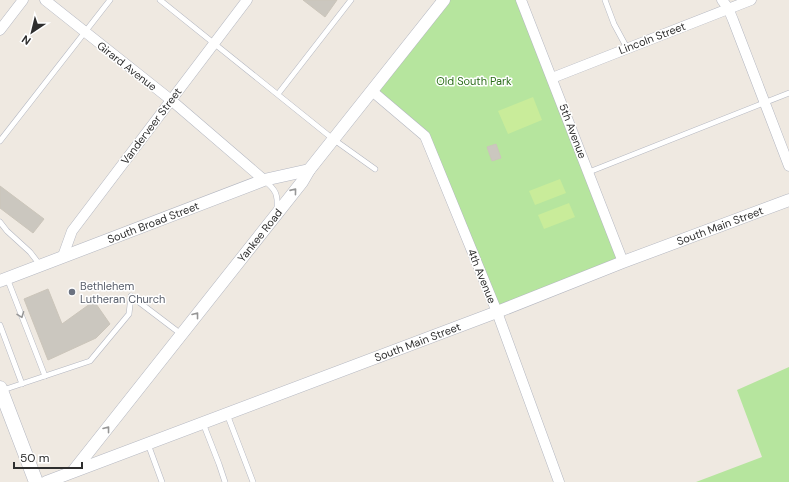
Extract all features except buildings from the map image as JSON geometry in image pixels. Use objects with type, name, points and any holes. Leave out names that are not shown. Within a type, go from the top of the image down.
[{"type":"main road","points":[[0,390],[36,482]]},
{"type":"street","points":[[0,30],[23,0]]},
{"type":"street","name":"Girard Avenue","points":[[44,0],[171,100],[264,180]]},
{"type":"street","name":"Vanderveer Street","points":[[63,256],[72,231],[247,0]]},
{"type":"street","name":"Yankee Road","points":[[75,470],[302,182],[309,170],[444,0]]},
{"type":"street","name":"5th Avenue","points":[[521,0],[624,262]]},
{"type":"street","name":"Lincoln Street","points":[[552,78],[627,48],[725,4],[752,0]]},
{"type":"street","points":[[725,4],[789,166]]},
{"type":"street","name":"4th Avenue","points":[[372,91],[426,136],[497,312],[559,482]]},
{"type":"street","name":"South Broad Street","points":[[3,280],[264,180],[309,170]]},
{"type":"street","name":"South Main Street","points":[[46,482],[789,200]]},
{"type":"lane","points":[[0,141],[110,0]]},
{"type":"lane","points":[[160,0],[334,139],[375,169]]},
{"type":"lane","points":[[278,94],[351,0]]},
{"type":"lane","points":[[605,0],[614,24],[627,48]]},
{"type":"lane","points":[[589,172],[789,93]]},
{"type":"lane","points":[[264,180],[273,188],[278,197],[277,212]]},
{"type":"lane","points":[[0,222],[7,231],[30,252],[40,265]]},
{"type":"lane","points":[[3,280],[45,376]]},
{"type":"lane","points":[[0,390],[90,361],[129,314],[131,296],[181,334]]},
{"type":"lane","points":[[0,326],[22,384]]},
{"type":"lane","points":[[226,413],[253,482]]},
{"type":"lane","points":[[202,422],[225,482]]},
{"type":"lane","points":[[147,443],[162,482]]},
{"type":"green space","name":"Old South Park","points":[[444,0],[521,0],[623,262],[497,312],[425,136],[372,91]]},
{"type":"green space","points":[[533,97],[542,120],[508,134],[498,111]]},
{"type":"green space","points":[[560,179],[566,193],[535,205],[529,191]]},
{"type":"green space","points":[[569,203],[575,217],[544,229],[538,215]]},
{"type":"green space","points":[[789,367],[789,482],[696,482],[762,457],[737,390]]},
{"type":"place","name":"Bethlehem Lutheran Church","points":[[72,292]]}]
